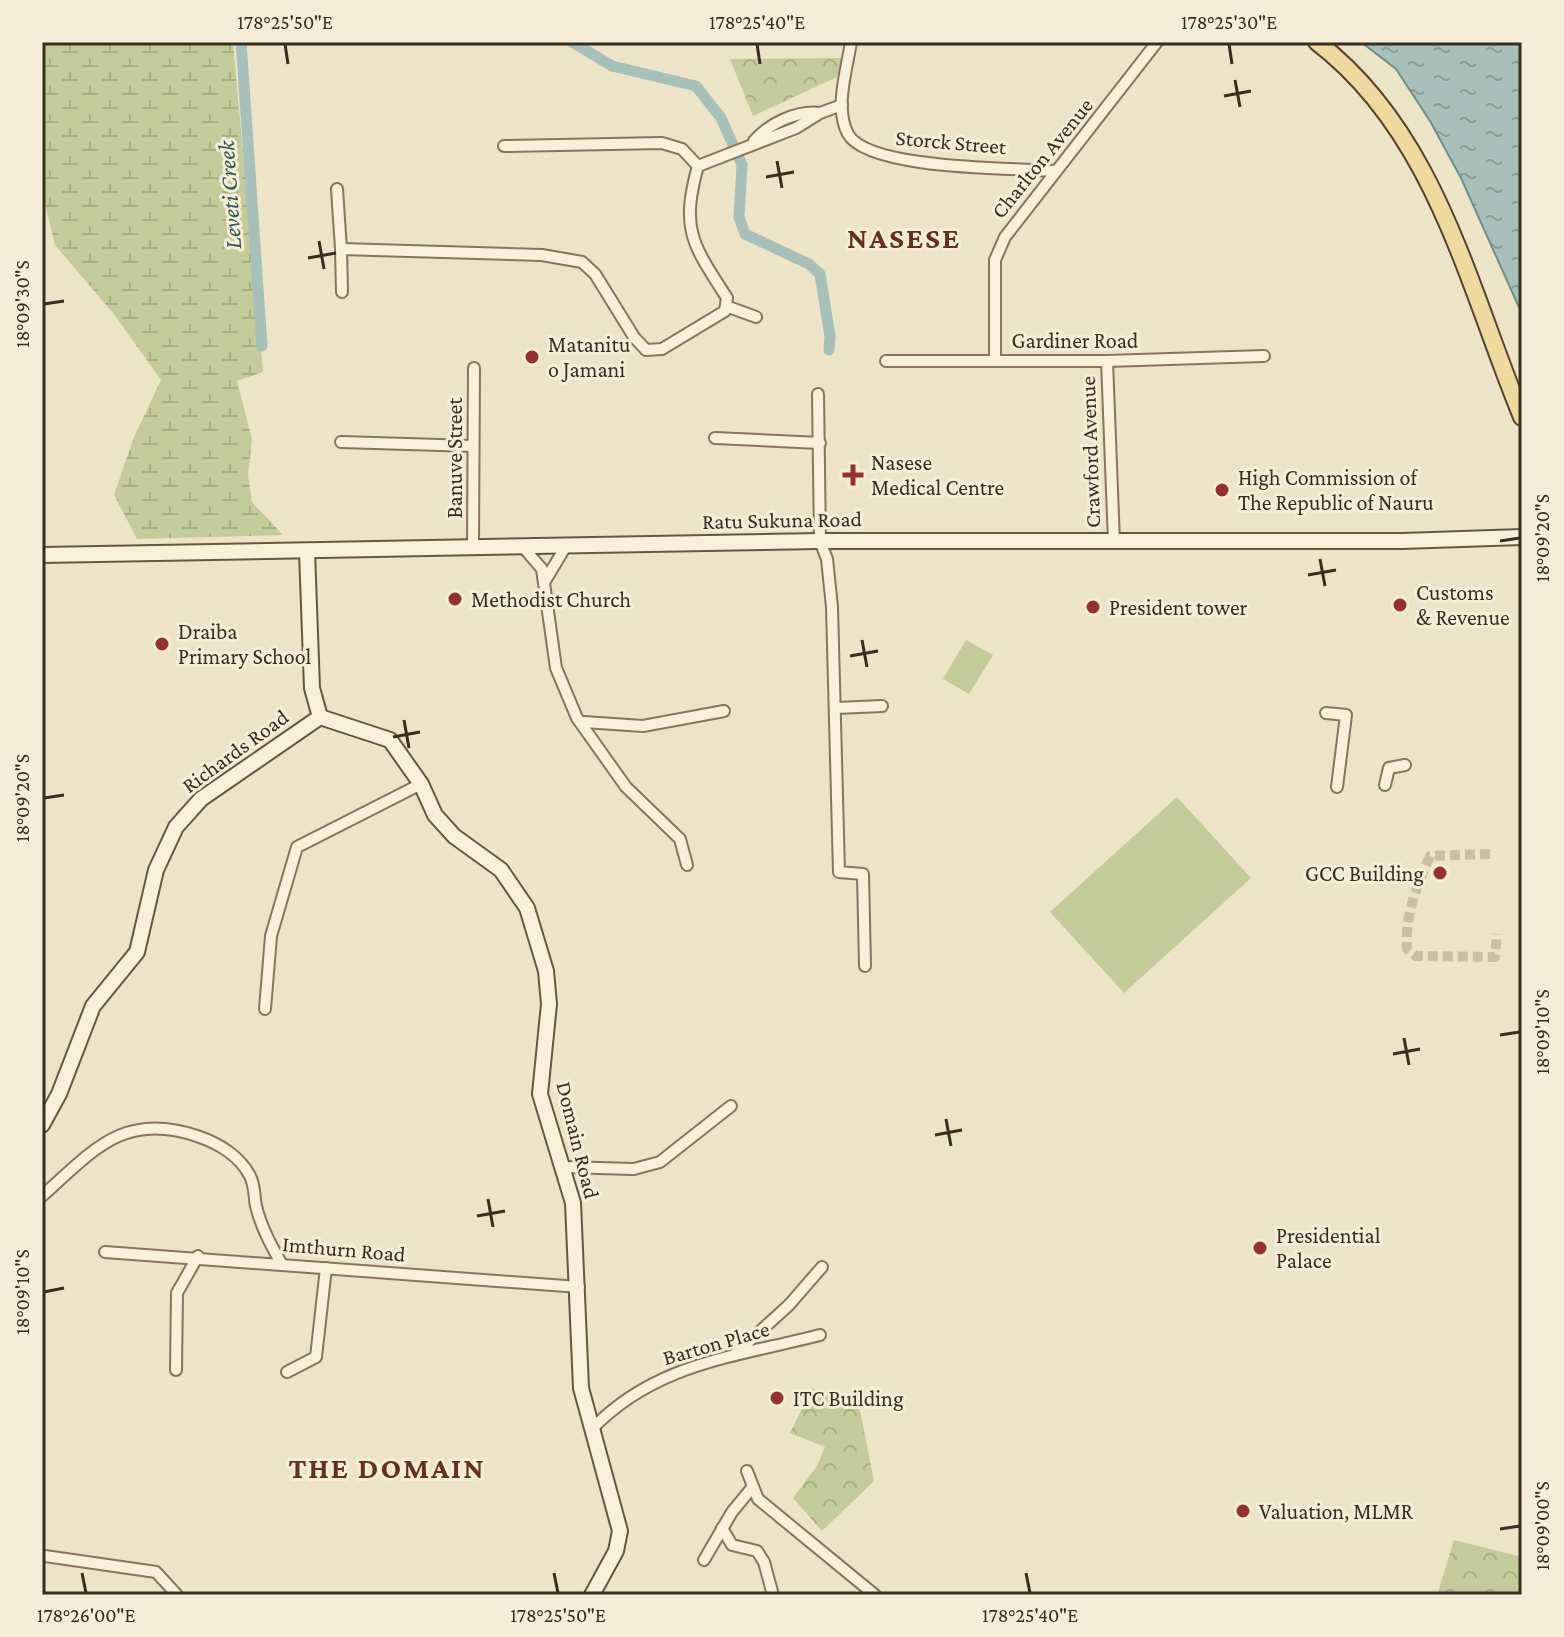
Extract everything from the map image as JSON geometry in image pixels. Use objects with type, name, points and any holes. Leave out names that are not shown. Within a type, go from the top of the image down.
[{"type":"main road","points":[[1317,42],[1364,84],[1410,145],[1430,183],[1522,417]]},
{"type":"street","name":"Storck Street","points":[[851,42],[842,105],[848,134],[868,152],[912,161],[1056,171]]},
{"type":"street","name":"Charlton Avenue","points":[[995,360],[995,260],[1005,237],[1157,42]]},
{"type":"street","points":[[698,166],[754,141],[763,129],[809,112],[820,113],[842,105]]},
{"type":"street","points":[[504,146],[662,143],[682,149],[698,166]]},
{"type":"street","points":[[341,249],[542,255],[582,262],[595,274],[634,337],[646,350],[662,349],[725,311],[726,306],[727,298],[694,246],[688,204],[698,166]]},
{"type":"street","points":[[337,189],[342,292]]},
{"type":"street","points":[[726,306],[756,317]]},
{"type":"street","name":"Gardiner Road","points":[[886,361],[1107,361],[1264,356]]},
{"type":"street","name":"Crawford Avenue","points":[[1107,361],[1114,542]]},
{"type":"street","name":"Banuve Street","points":[[473,548],[474,368]]},
{"type":"street","points":[[818,394],[820,541],[827,559],[832,607],[839,872],[863,874],[865,966]]},
{"type":"street","points":[[715,438],[820,443]]},
{"type":"street","points":[[341,442],[473,446]]},
{"type":"street","name":"Ratu Sukuna Road","points":[[42,555],[820,541],[1114,542],[1522,537]]},
{"type":"street","points":[[545,581],[566,546]]},
{"type":"street","points":[[523,547],[542,569],[549,639],[556,668],[572,708],[626,787],[680,839],[687,865]]},
{"type":"street","points":[[307,552],[312,688],[320,717]]},
{"type":"street","points":[[836,708],[882,706]]},
{"type":"street","points":[[584,722],[610,727],[643,726],[724,711]]},
{"type":"street","points":[[1326,713],[1346,715],[1337,787]]},
{"type":"street","name":"Domain Road","points":[[320,717],[390,740],[421,784],[435,815],[454,836],[501,870],[527,908],[546,971],[549,1004],[540,1094],[573,1203],[581,1388],[620,1531],[616,1551],[592,1595]]},
{"type":"street","name":"Richards Road","points":[[42,1125],[59,1094],[93,1006],[137,952],[156,870],[176,827],[201,799],[320,717]]},
{"type":"street","points":[[1385,785],[1389,768],[1405,765]]},
{"type":"street","points":[[265,1009],[271,936],[297,847],[421,784]]},
{"type":"street","points":[[563,1167],[634,1169],[660,1162],[731,1106]]},
{"type":"street","points":[[42,1196],[106,1140],[131,1130],[156,1126],[180,1130],[208,1140],[232,1154],[249,1173],[266,1236],[281,1263]]},
{"type":"street","name":"Imthurn Road","points":[[105,1252],[198,1256],[579,1287]]},
{"type":"street","points":[[176,1370],[177,1293],[198,1256]]},
{"type":"street","points":[[732,1357],[789,1305],[822,1267]]},
{"type":"street","points":[[287,1372],[316,1357],[326,1268]]},
{"type":"street","name":"Barton Place","points":[[591,1430],[607,1413],[671,1372],[820,1335]]},
{"type":"street","points":[[747,1471],[751,1489],[758,1499],[875,1595]]},
{"type":"street","points":[[704,1560],[722,1528],[751,1489]]},
{"type":"street","points":[[722,1528],[732,1545],[757,1551],[764,1562],[773,1595]]},
{"type":"street","points":[[45,1556],[156,1572],[177,1595]]},
{"type":"green space","points":[[42,42],[233,42],[263,372],[237,381],[252,439],[248,475],[252,502],[283,535],[137,539],[114,495],[134,437],[161,380],[113,313],[55,245],[42,192]]},
{"type":"green space","points":[[842,58],[837,77],[753,116],[730,59]]},
{"type":"green space","points":[[966,640],[993,655],[969,694],[943,679]]},
{"type":"green space","points":[[1177,797],[1251,878],[1124,993],[1050,912]]},
{"type":"green space","points":[[812,1388],[860,1410],[874,1481],[822,1531],[793,1498],[817,1466],[825,1447],[790,1433]]},
{"type":"green space","points":[[1454,1540],[1522,1557],[1522,1595],[1437,1595]]},
{"type":"water","points":[[1361,42],[1522,42],[1522,314],[1461,178],[1430,121],[1396,69]]},
{"type":"waterway","name":"Leveti Creek","points":[[241,42],[262,346]]},
{"type":"waterway","points":[[572,42],[612,66],[696,86],[721,118],[742,165],[739,217],[745,234],[809,264],[820,274],[830,336],[829,350]]},
{"type":"tunnel","points":[[1490,854],[1430,856],[1410,913],[1407,949],[1416,956],[1495,957],[1497,934]]},
{"type":"place","name":"Matanitu o Jamani","points":[[532,357]]},
{"type":"place","name":"Nasese Medical Centre","points":[[853,475]]},
{"type":"place","name":"High Commission of The Republic of Nauru","points":[[1222,490]]},
{"type":"place","name":"Methodist Church","points":[[455,599]]},
{"type":"place","name":"Customs & Revenue","points":[[1400,605]]},
{"type":"place","name":"President tower","points":[[1093,607]]},
{"type":"place","name":"Draiba Primary School","points":[[162,644]]},
{"type":"place","name":"GCC Building","points":[[1440,873]]},
{"type":"place","name":"Presidential Palace","points":[[1260,1248]]},
{"type":"place","name":"ITC Building","points":[[777,1398]]},
{"type":"place","name":"Valuation, MLMR","points":[[1243,1511]]},
{"type":"district","name":"NASESE","points":[[904,237]]},
{"type":"district","name":"THE DOMAIN","points":[[387,1467]]}]
